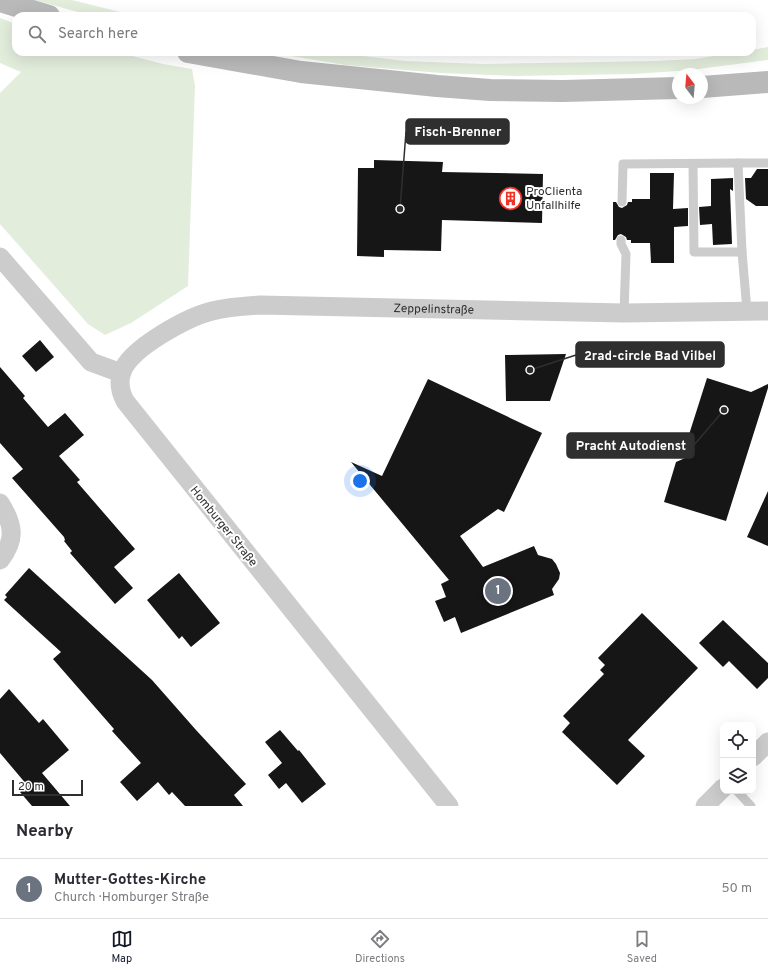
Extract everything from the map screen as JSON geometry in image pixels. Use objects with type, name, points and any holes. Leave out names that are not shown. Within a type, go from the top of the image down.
[{"type":"main road","points":[[0,0],[37,12]]},
{"type":"main road","points":[[211,56],[301,72],[490,90],[548,91],[672,88]]},
{"type":"main road","points":[[708,87],[768,82]]},
{"type":"street","points":[[0,258],[91,362],[121,373]]},
{"type":"street","name":"Zeppelinstraße","points":[[121,373],[134,355],[162,334],[188,319],[210,311],[233,307],[260,305],[624,313],[746,310],[768,311]]},
{"type":"street","name":"Homburger Straße","points":[[121,373],[119,385],[125,401],[449,806]]},
{"type":"street","points":[[0,503],[4,509],[12,531],[11,540],[7,551],[0,560]]},
{"type":"street","points":[[756,754],[768,742]]},
{"type":"street","points":[[705,806],[720,791]]},
{"type":"lane","points":[[738,163],[746,310]]},
{"type":"lane","points":[[622,202],[623,164],[768,163]]},
{"type":"lane","points":[[693,164],[694,252],[742,252]]},
{"type":"lane","points":[[621,240],[621,244],[626,254],[624,313]]},
{"type":"lane","points":[[740,794],[751,806]]},
{"type":"green space","points":[[35,0],[72,0],[120,12],[78,12]]},
{"type":"green space","points":[[0,18],[12,22],[12,56],[132,56],[163,64],[192,69],[195,86],[188,286],[131,323],[105,335],[88,324],[0,224],[0,93],[21,72],[0,63]]},
{"type":"green space","points":[[768,47],[768,60],[706,68],[672,68],[672,71],[635,74],[515,76],[441,73],[345,65],[291,56],[363,56],[405,61],[483,64],[656,61],[695,59],[714,56],[756,56],[756,49]]},
{"type":"building","points":[[374,160],[443,162],[442,172],[543,174],[542,223],[442,220],[441,251],[384,250],[384,257],[357,256],[358,168],[374,168]]},
{"type":"building","points":[[757,169],[768,169],[768,206],[756,206],[746,199],[745,178],[751,178]]},
{"type":"building","points":[[650,173],[674,173],[673,209],[688,208],[688,226],[674,227],[674,263],[651,263],[650,243],[631,243],[631,240],[627,240],[626,237],[621,234],[613,240],[613,202],[616,202],[619,207],[622,208],[627,205],[628,202],[632,202],[632,199],[650,199]]},
{"type":"building","points":[[733,178],[733,191],[730,189],[732,244],[713,245],[712,224],[700,225],[699,207],[711,206],[711,179]]},
{"type":"building","points":[[40,340],[54,357],[36,372],[22,356]]},
{"type":"building","points":[[566,354],[550,401],[506,401],[505,355]]},
{"type":"building","points":[[0,367],[25,396],[23,398],[48,427],[65,413],[84,435],[59,456],[80,480],[77,482],[135,549],[114,567],[133,588],[115,604],[70,553],[72,551],[64,541],[64,537],[12,478],[23,469],[0,443]]},
{"type":"building","points":[[707,378],[751,392],[768,384],[726,521],[664,502],[676,462],[692,455],[686,444]]},
{"type":"building","points":[[428,379],[542,433],[504,512],[498,509],[460,536],[483,567],[534,546],[538,555],[552,559],[560,573],[559,579],[552,589],[554,595],[461,633],[455,617],[444,622],[435,601],[446,597],[441,584],[449,580],[351,462],[382,476]]},
{"type":"building","points":[[768,491],[768,546],[747,537]]},
{"type":"building","points":[[29,568],[152,680],[246,784],[234,795],[243,806],[185,806],[172,792],[169,795],[158,782],[137,801],[120,782],[141,763],[112,731],[114,729],[53,659],[61,652],[4,600],[7,597],[5,595]]},
{"type":"building","points":[[179,573],[220,623],[191,647],[182,636],[179,639],[147,600]]},
{"type":"building","points":[[642,613],[698,668],[628,740],[645,756],[617,785],[562,732],[570,723],[563,716],[604,674],[600,670],[605,665],[598,658]]},
{"type":"building","points":[[723,620],[768,663],[768,678],[757,689],[729,661],[723,667],[699,643]]},
{"type":"building","points":[[9,689],[39,723],[43,719],[69,750],[42,773],[70,806],[32,806],[20,792],[27,785],[0,753],[0,699]]},
{"type":"building","points":[[280,730],[298,751],[299,750],[326,784],[302,803],[286,783],[279,789],[268,775],[282,763],[265,742]]},
{"type":"place","name":"ProClienta Unfallhilfe","points":[[510,198]]},
{"type":"place","name":"Fisch-Brenner","points":[[400,209]]},
{"type":"place","name":"2rad-circle Bad Vilbel","points":[[530,370]]},
{"type":"place","name":"Pracht Autodienst","points":[[724,410]]},
{"type":"place","name":"Mutter-Gottes-Kirche","points":[[498,591]]}]
